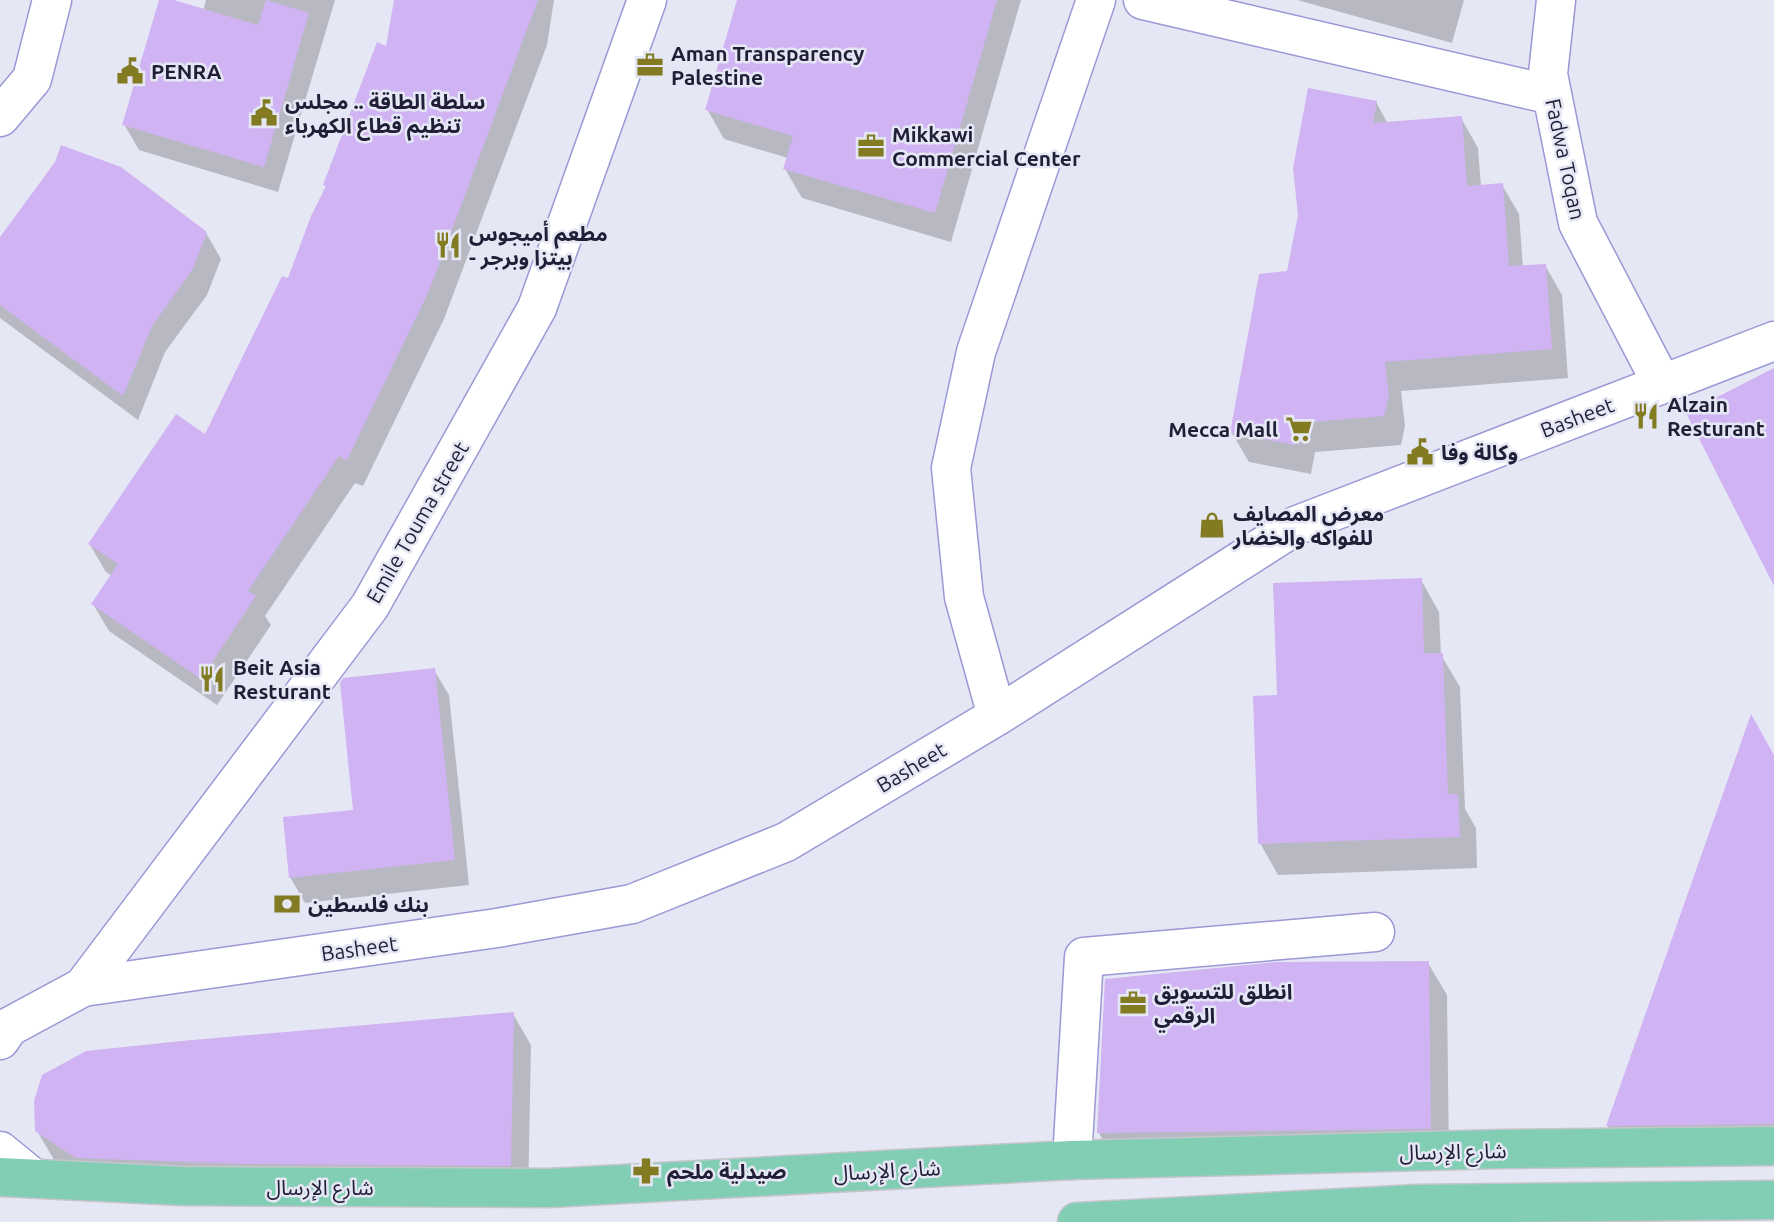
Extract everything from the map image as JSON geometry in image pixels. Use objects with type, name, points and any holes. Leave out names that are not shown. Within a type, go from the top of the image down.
[{"type":"main road","name":"شارع الإرسال","points":[[16,1177],[182,1186],[549,1188],[1072,1160],[1503,1149],[1774,1146]]},
{"type":"main road","points":[[1077,1222],[1417,1204],[1774,1200]]},
{"type":"street","points":[[0,117],[32,79],[52,0]]},
{"type":"street","name":"Emile Touma street","points":[[83,987],[370,606],[537,308],[647,0]]},
{"type":"street","points":[[997,716],[964,597],[951,468],[976,352],[1096,0]]},
{"type":"street","points":[[1143,0],[1552,95]]},
{"type":"street","name":"Fadwa Toqan","points":[[1556,0],[1548,74],[1578,223],[1662,384]]},
{"type":"street","name":"Basheet","points":[[2,1039],[83,987],[497,928],[632,904],[786,842],[997,716],[1296,526],[1774,341]]},
{"type":"street","points":[[1072,1160],[1084,957],[1375,932]]},
{"type":"street","points":[[0,1152],[16,1177]]},
{"type":"building","points":[[159,0],[174,0],[258,25],[266,0],[309,13],[264,167],[122,125]]},
{"type":"building","points":[[394,0],[538,0],[429,291],[347,460],[339,456],[248,591],[256,596],[201,679],[91,604],[118,564],[88,544],[176,414],[205,434],[282,276],[288,278],[311,216],[326,186],[323,185],[377,42],[386,46]]},
{"type":"building","points":[[737,0],[997,0],[935,213],[783,169],[793,136],[705,110]]},
{"type":"building","points":[[1308,88],[1377,101],[1373,123],[1462,116],[1467,186],[1503,183],[1509,266],[1546,264],[1552,349],[1385,362],[1389,395],[1384,416],[1299,423],[1295,445],[1230,433],[1259,274],[1287,271],[1298,215],[1293,168]]},
{"type":"building","points":[[61,145],[121,167],[207,232],[193,269],[152,326],[123,396],[0,305],[0,237],[55,162]]},
{"type":"building","points":[[1774,368],[1774,586],[1686,413]]},
{"type":"building","points":[[1422,578],[1424,653],[1443,653],[1448,794],[1458,794],[1460,837],[1258,844],[1253,696],[1277,695],[1273,583]]},
{"type":"building","points":[[435,668],[455,860],[289,878],[283,817],[353,810],[340,683],[343,678]]},
{"type":"building","points":[[1751,714],[1774,755],[1774,1124],[1606,1126]]},
{"type":"building","points":[[1429,961],[1431,1129],[1097,1133],[1105,979],[1276,962]]},
{"type":"building","points":[[514,1012],[511,1166],[244,1164],[76,1158],[35,1131],[34,1101],[42,1075],[86,1051]]},
{"type":"place","name":"Aman Transparency Palestine","points":[[650,65]]},
{"type":"place","name":"PENRA","points":[[130,71]]},
{"type":"place","name":"سلطة الطاقة .. مجلس تنظيم قطاع الكهرباء","points":[[264,113]]},
{"type":"place","name":"Mikkawi Commercial Center","points":[[871,146]]},
{"type":"place","name":"مطعم أميجوس - بيتزا وبرجر","points":[[448,245]]},
{"type":"place","name":"Alzain Resturant","points":[[1646,416]]},
{"type":"place","name":"Mecca Mall","points":[[1299,429]]},
{"type":"place","name":"وكالة وفا","points":[[1420,452]]},
{"type":"place","name":"معرض المصايف للفواكه والخضار","points":[[1212,525]]},
{"type":"place","name":"Beit Asia Resturant","points":[[212,679]]},
{"type":"place","name":"بنك فلسطين","points":[[287,904]]},
{"type":"place","name":"انطلق للتسويق الرقمي","points":[[1133,1003]]},
{"type":"place","name":"صيدلية ملحم","points":[[646,1171]]}]
